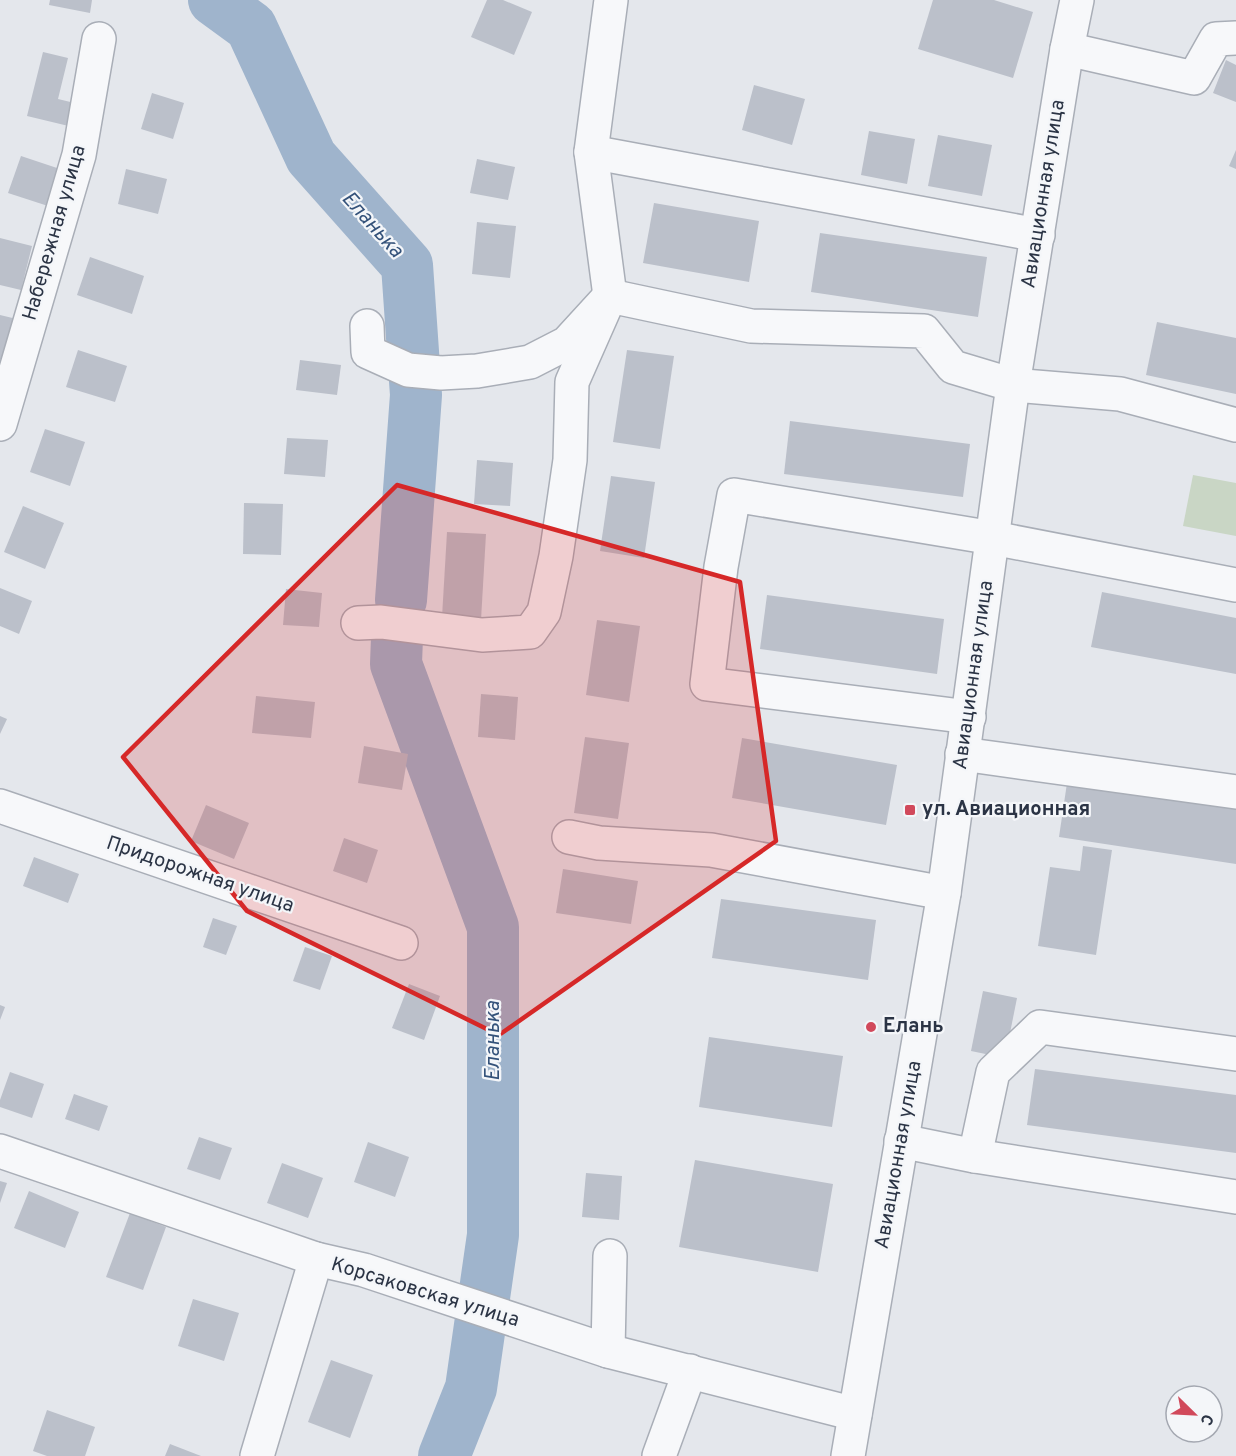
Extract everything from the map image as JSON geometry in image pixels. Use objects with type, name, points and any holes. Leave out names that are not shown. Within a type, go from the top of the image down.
[{"type":"street","points":[[358,623],[381,622],[482,635],[530,632],[544,612],[556,556],[570,460],[572,382],[610,296],[591,152],[611,0]]},
{"type":"street","name":"Авиационная улица","points":[[848,1456],[944,893],[1013,385],[1067,49],[1077,0]]},
{"type":"street","points":[[1067,49],[1194,78],[1216,39],[1236,38]]},
{"type":"street","name":"Набережная улица","points":[[0,424],[79,155],[99,39]]},
{"type":"street","points":[[591,152],[1038,235]]},
{"type":"street","points":[[367,326],[368,352],[408,370],[441,373],[477,371],[530,362],[567,343],[610,296]]},
{"type":"street","points":[[610,296],[751,326],[924,331],[953,367],[1013,385],[1120,394],[1236,425]]},
{"type":"street","points":[[969,717],[707,684],[721,567],[734,495],[993,538],[1236,585]]},
{"type":"street","points":[[962,754],[1236,792]]},
{"type":"street","name":"Придорожная улица","points":[[0,806],[401,943]]},
{"type":"street","points":[[569,837],[599,843],[711,850],[944,893]]},
{"type":"street","points":[[975,1156],[993,1072],[1040,1027],[1236,1054]]},
{"type":"street","points":[[901,1141],[975,1156],[1236,1197]]},
{"type":"street","name":"Корсаковская улица","points":[[0,1151],[316,1259],[364,1270],[608,1351],[855,1414]]},
{"type":"street","points":[[608,1351],[610,1256]]},
{"type":"street","points":[[257,1456],[316,1259]]},
{"type":"street","points":[[659,1456],[690,1371]]},
{"type":"highlighted area","points":[[397,485],[740,582],[776,841],[499,1035],[247,911],[123,757]]},
{"type":"green space","points":[[1193,475],[1236,483],[1236,536],[1183,526]]},
{"type":"building","points":[[50,0],[92,0],[90,13],[49,5]]},
{"type":"building","points":[[487,0],[503,0],[532,12],[514,55],[471,37]]},
{"type":"building","points":[[933,0],[994,0],[1033,12],[1013,78],[918,49]]},
{"type":"building","points":[[43,52],[68,58],[58,99],[87,106],[81,129],[27,116]]},
{"type":"building","points":[[1226,60],[1236,65],[1236,102],[1213,93]]},
{"type":"building","points":[[754,85],[805,99],[792,145],[742,130]]},
{"type":"building","points":[[152,93],[184,103],[173,139],[141,129]]},
{"type":"building","points":[[869,131],[915,139],[907,184],[861,175]]},
{"type":"building","points":[[938,135],[992,145],[982,196],[928,186]]},
{"type":"building","points":[[1236,150],[1236,169],[1229,166]]},
{"type":"building","points":[[21,156],[60,169],[48,206],[8,193]]},
{"type":"building","points":[[477,159],[515,167],[508,200],[470,193]]},
{"type":"building","points":[[126,169],[167,179],[158,214],[118,204]]},
{"type":"building","points":[[654,203],[759,221],[749,282],[643,263]]},
{"type":"building","points":[[477,222],[516,226],[510,278],[472,274]]},
{"type":"building","points":[[820,233],[987,257],[978,317],[811,292]]},
{"type":"building","points":[[0,238],[32,246],[21,290],[0,285]]},
{"type":"building","points":[[90,257],[144,276],[132,314],[77,295]]},
{"type":"building","points":[[0,315],[21,320],[11,362],[0,359]]},
{"type":"building","points":[[1157,322],[1236,338],[1236,394],[1146,375]]},
{"type":"building","points":[[78,350],[127,366],[115,402],[66,387]]},
{"type":"building","points":[[627,350],[674,356],[660,449],[613,442]]},
{"type":"building","points":[[300,360],[341,365],[337,395],[296,390]]},
{"type":"building","points":[[790,421],[970,444],[963,497],[784,474]]},
{"type":"building","points":[[45,429],[85,442],[70,486],[30,472]]},
{"type":"building","points":[[287,438],[328,440],[325,477],[284,474]]},
{"type":"building","points":[[477,460],[513,463],[510,506],[474,504]]},
{"type":"building","points":[[611,476],[655,482],[644,558],[600,551]]},
{"type":"building","points":[[244,503],[283,504],[281,555],[243,554]]},
{"type":"building","points":[[23,506],[64,523],[45,569],[4,552]]},
{"type":"building","points":[[447,532],[486,534],[481,620],[442,617]]},
{"type":"building","points":[[0,588],[32,601],[19,634],[0,626]]},
{"type":"building","points":[[286,589],[322,593],[319,627],[283,625]]},
{"type":"building","points":[[1102,592],[1236,618],[1236,674],[1091,647]]},
{"type":"building","points":[[767,595],[944,619],[937,674],[760,649]]},
{"type":"building","points":[[597,620],[640,626],[629,702],[586,695]]},
{"type":"building","points":[[481,694],[518,697],[515,740],[478,737]]},
{"type":"building","points":[[256,696],[315,702],[311,738],[252,733]]},
{"type":"building","points":[[0,716],[7,719],[0,734]]},
{"type":"building","points":[[585,737],[629,743],[618,819],[574,813]]},
{"type":"building","points":[[742,738],[897,765],[886,825],[732,798]]},
{"type":"building","points":[[364,746],[408,754],[402,790],[358,783]]},
{"type":"building","points":[[1067,783],[1236,809],[1236,864],[1059,837]]},
{"type":"building","points":[[206,805],[249,823],[234,859],[191,841]]},
{"type":"building","points":[[344,838],[378,850],[367,883],[333,871]]},
{"type":"building","points":[[1083,846],[1112,850],[1096,955],[1038,946],[1050,867],[1080,871]]},
{"type":"building","points":[[34,857],[79,874],[68,903],[23,886]]},
{"type":"building","points":[[563,869],[638,881],[631,924],[556,913]]},
{"type":"building","points":[[721,899],[876,920],[868,980],[712,958]]},
{"type":"building","points":[[213,918],[237,926],[226,955],[203,947]]},
{"type":"building","points":[[305,947],[332,956],[320,990],[293,981]]},
{"type":"building","points":[[409,984],[440,996],[424,1040],[392,1028]]},
{"type":"building","points":[[983,991],[1017,998],[1005,1058],[971,1051]]},
{"type":"building","points":[[0,1005],[5,1007],[0,1020]]},
{"type":"building","points":[[709,1037],[843,1056],[832,1127],[699,1107]]},
{"type":"building","points":[[1035,1069],[1236,1095],[1236,1153],[1027,1125]]},
{"type":"building","points":[[10,1072],[44,1084],[32,1118],[0,1107],[0,1100]]},
{"type":"building","points":[[74,1094],[108,1106],[99,1131],[65,1119]]},
{"type":"building","points":[[199,1137],[232,1148],[220,1180],[187,1169]]},
{"type":"building","points":[[368,1142],[409,1157],[395,1197],[354,1182]]},
{"type":"building","points":[[695,1160],[833,1184],[818,1272],[679,1247]]},
{"type":"building","points":[[282,1163],[323,1178],[308,1218],[267,1203]]},
{"type":"building","points":[[586,1173],[622,1176],[619,1220],[582,1217]]},
{"type":"building","points":[[0,1181],[7,1183],[0,1203]]},
{"type":"building","points":[[29,1191],[79,1212],[65,1248],[14,1228]]},
{"type":"building","points":[[130,1213],[166,1227],[143,1290],[106,1277]]},
{"type":"building","points":[[193,1299],[239,1313],[224,1361],[178,1346]]},
{"type":"building","points":[[331,1360],[373,1375],[350,1438],[308,1422]]},
{"type":"building","points":[[47,1410],[95,1427],[85,1456],[47,1456],[33,1451]]},
{"type":"building","points":[[170,1444],[201,1456],[165,1456]]},
{"type":"waterway","name":"Еланька","points":[[214,0],[251,27],[311,157],[407,265],[416,395],[401,600]]},
{"type":"waterway","name":"Еланька","points":[[397,637],[396,664],[493,927],[493,1235],[471,1388],[444,1456]]},
{"type":"place","name":"ул. Авиационная","points":[[910,810]]},
{"type":"place","name":"Елань","points":[[871,1027]]}]
